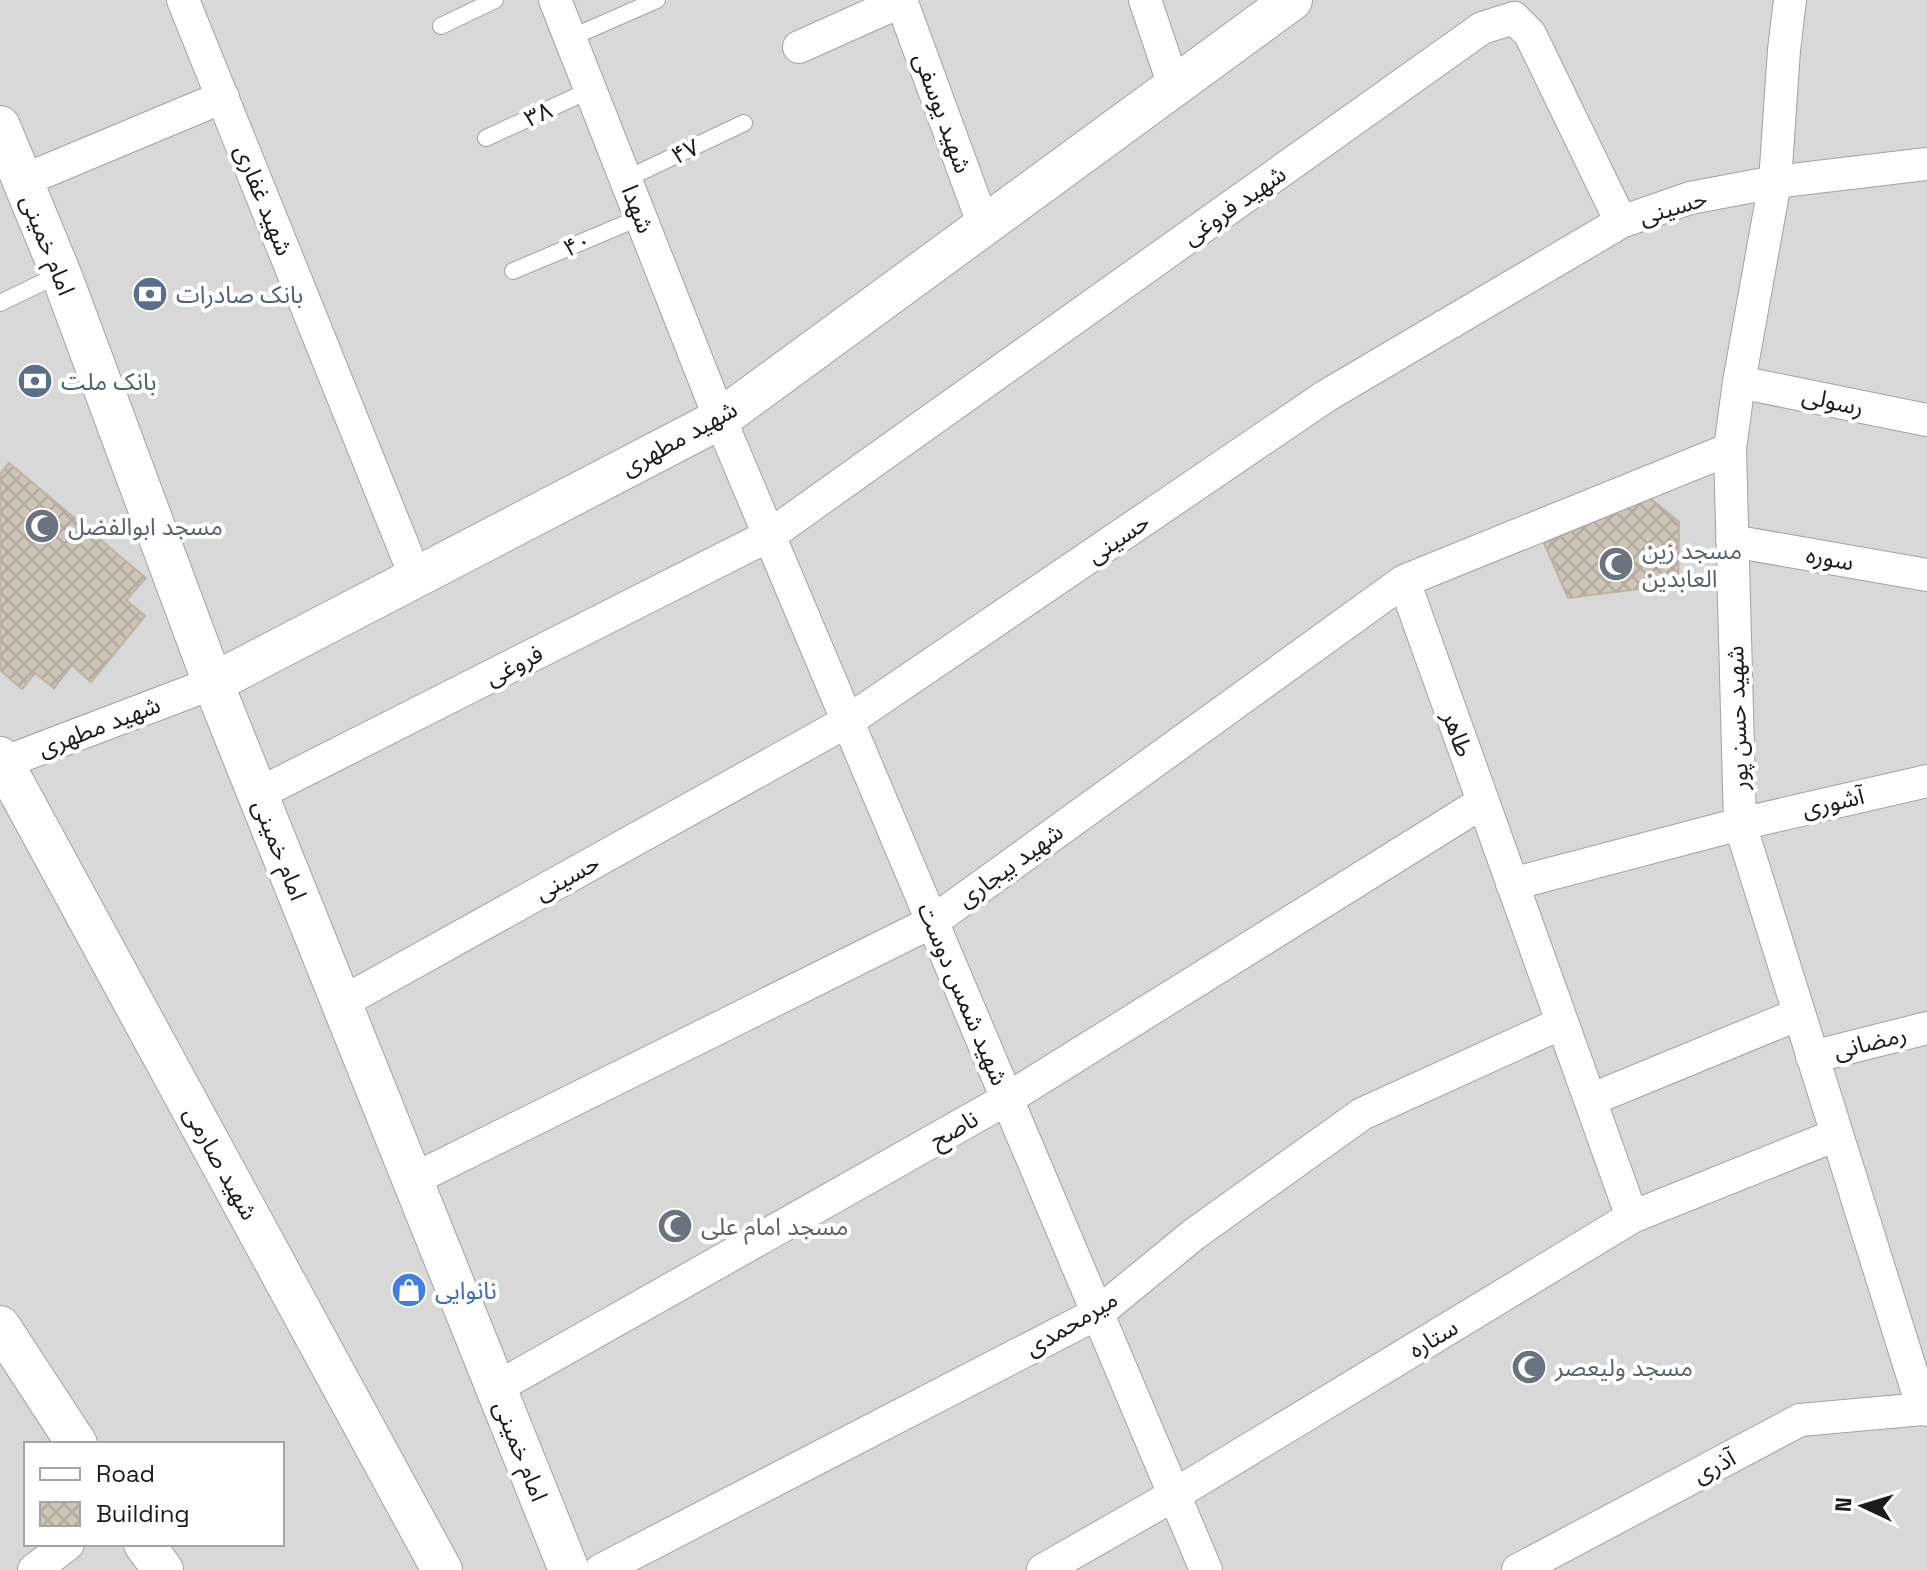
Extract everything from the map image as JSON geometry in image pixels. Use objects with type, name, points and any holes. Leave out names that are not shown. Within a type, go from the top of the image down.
[{"type":"street","name":"شهید غفاری","points":[[183,0],[416,578]]},
{"type":"street","name":"شهدا","points":[[555,0],[720,419]]},
{"type":"street","points":[[799,47],[902,0]]},
{"type":"street","name":"شهید یوسفی","points":[[902,0],[984,226]]},
{"type":"street","points":[[1145,0],[1174,86]]},
{"type":"street","name":"شهید مطهری","points":[[1,761],[213,683],[720,419],[1292,0]]},
{"type":"street","name":"شهید حسن پور","points":[[1790,0],[1775,182],[1730,449],[1740,824],[1925,1410]]},
{"type":"street","name":"شهید فروغی","points":[[770,535],[1482,28],[1514,18],[1530,34],[1621,222]]},
{"type":"street","points":[[22,181],[223,97]]},
{"type":"street","name":"امام خمینی","points":[[0,126],[61,274],[213,683],[569,1570]]},
{"type":"street","name":"حسینی","points":[[341,1003],[848,721],[1326,396],[1621,222],[1690,198],[1775,182],[1927,164]]},
{"type":"street","name":"رسولی","points":[[1739,382],[1927,420]]},
{"type":"street","name":"شهید شمس دوست","points":[[720,419],[1206,1570]]},
{"type":"street","points":[[1404,581],[1730,449]]},
{"type":"street","name":"فروغی","points":[[258,794],[770,535]]},
{"type":"street","name":"سوره","points":[[1732,541],[1927,575]]},
{"type":"street","name":"طاهر","points":[[1404,581],[1632,1217]]},
{"type":"street","name":"شهید بیجاری","points":[[412,1180],[932,922],[1404,581]]},
{"type":"street","name":"شهید صارمی","points":[[1,761],[442,1570]]},
{"type":"street","name":"آشوری","points":[[1512,884],[1740,824],[1927,781]]},
{"type":"street","name":"ناصح","points":[[496,1388],[1007,1099],[1483,802]]},
{"type":"street","points":[[1590,1100],[1799,1014]]},
{"type":"street","name":"میرمحمدی","points":[[601,1570],[1098,1313],[1193,1235],[1362,1114],[1562,1023]]},
{"type":"street","name":"رمضانی","points":[[1812,1057],[1927,1028]]},
{"type":"street","name":"ستاره","points":[[1043,1570],[1174,1495],[1632,1217],[1836,1135]]},
{"type":"street","points":[[0,1326],[76,1442]]},
{"type":"street","name":"آذری","points":[[1518,1570],[1800,1420],[1925,1410]]},
{"type":"street","points":[[34,1570],[65,1546]]},
{"type":"street","points":[[145,1546],[163,1570]]},
{"type":"lane","points":[[441,26],[495,0]]},
{"type":"lane","points":[[570,38],[657,0]]},
{"type":"lane","name":"۳۸","points":[[486,138],[590,90]]},
{"type":"lane","name":"۴۷","points":[[626,179],[744,123]]},
{"type":"lane","name":"۴۰","points":[[513,271],[641,217]]},
{"type":"lane","points":[[0,303],[61,274]]},
{"type":"shaded area","points":[[0,0],[1927,0],[1927,1570],[0,1570]]},
{"type":"building","name":"مسجد ابوالفضل","points":[[9,463],[146,578],[126,600],[145,616],[91,682],[72,665],[54,688],[35,673],[22,689],[0,670],[0,474]]},
{"type":"building","name":"مسجد زین العابدین","points":[[1650,498],[1679,522],[1678,584],[1568,598],[1544,543]]},
{"type":"place","name":"بانک صادرات","points":[[150,294]]},
{"type":"place","name":"بانک ملت","points":[[35,381]]},
{"type":"place","name":"مسجد ابوالفضل","points":[[42,526]]},
{"type":"place","name":"مسجد زین العابدین","points":[[1616,564]]},
{"type":"place","name":"مسجد امام علی","points":[[675,1226]]},
{"type":"place","name":"نانوایی","points":[[409,1290]]},
{"type":"place","name":"مسجد ولیعصر","points":[[1529,1367]]}]
